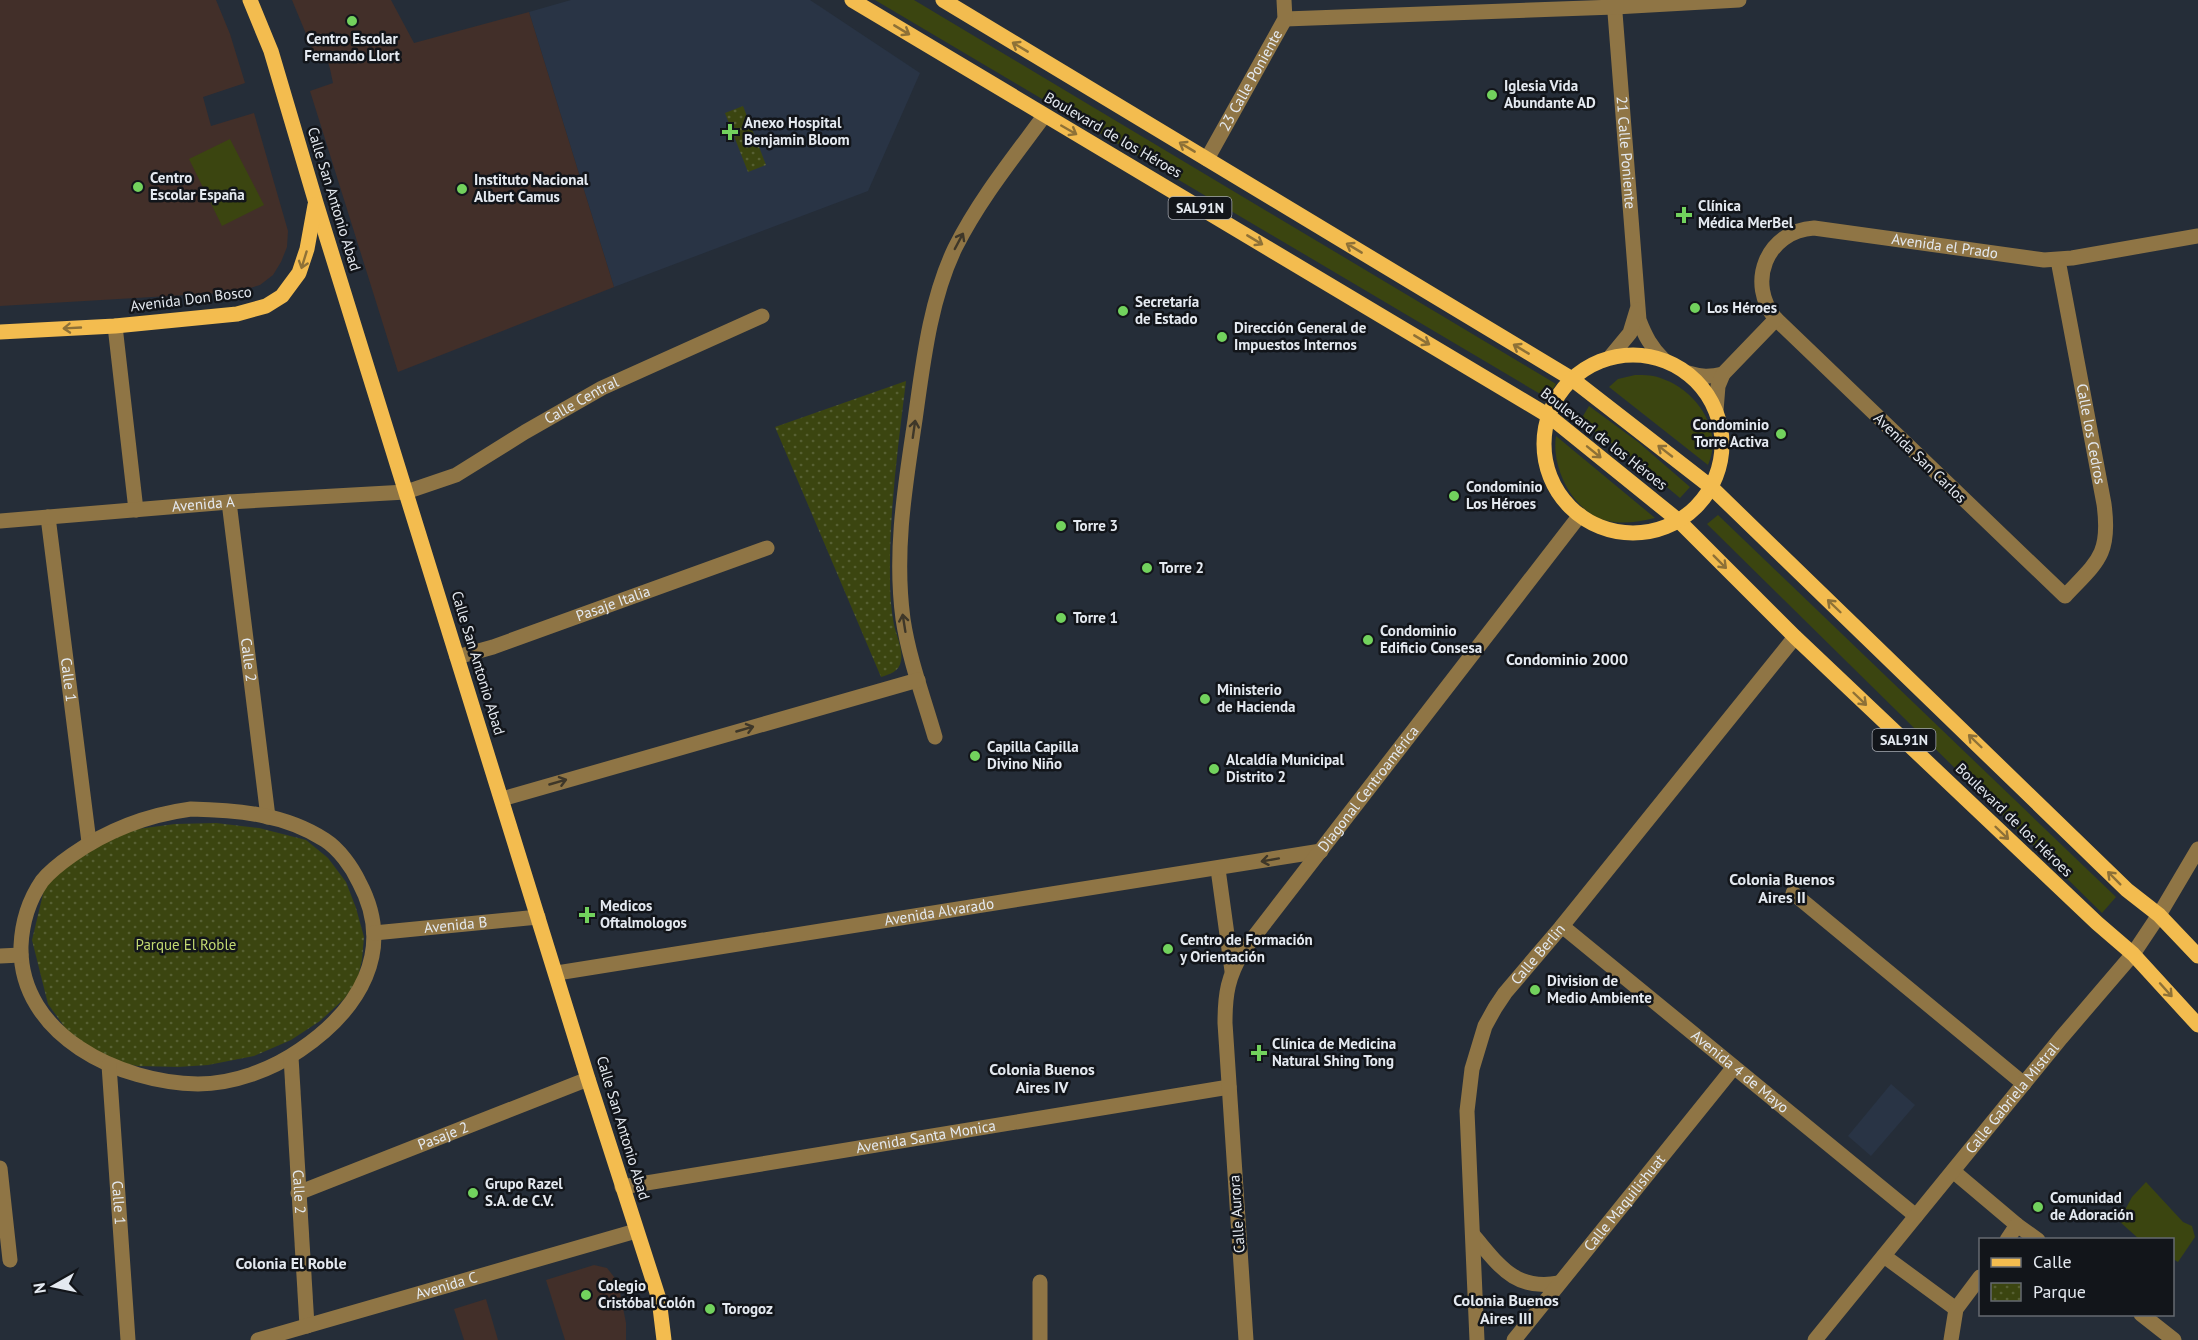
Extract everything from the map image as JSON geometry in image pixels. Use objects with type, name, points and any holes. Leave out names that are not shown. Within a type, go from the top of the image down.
[{"type":"main road","name":"Calle San Antonio Abad","points":[[250,0],[272,51],[316,202],[588,1079],[659,1299],[664,1340]]},
{"type":"main road","name":"Boulevard de los Héroes","points":[[852,0],[1549,416],[1679,521],[1796,637],[2097,923],[2133,954],[2198,1025]]},
{"type":"main road","name":"Boulevard de los Héroes","points":[[943,0],[1572,379],[1711,487],[2127,890],[2159,915],[2198,956]]},
{"type":"main road","name":"Avenida Don Bosco","points":[[0,332],[115,326],[253,311],[274,302],[295,281],[304,264],[316,202]]},
{"type":"main road","points":[[1646,355],[1663,359],[1688,373],[1705,390],[1716,411],[1722,437],[1721,461],[1711,487],[1697,505],[1679,521],[1663,529],[1641,535],[1619,534],[1598,527],[1580,515],[1561,495],[1549,470],[1545,443],[1549,416],[1558,396],[1572,379],[1584,369],[1611,356],[1646,355]]},
{"type":"street","name":"23 Calle Poniente","points":[[1207,159],[1285,19],[1284,0]]},
{"type":"street","points":[[1285,19],[1615,3],[1739,0]]},
{"type":"street","name":"21 Calle Poniente","points":[[1615,3],[1639,320],[1652,348],[1663,359]]},
{"type":"street","points":[[935,737],[903,619],[899,579],[899,537],[904,486],[933,319],[943,281],[971,218],[1044,116]]},
{"type":"street","name":"Avenida el Prado","points":[[1776,319],[1766,306],[1763,297],[1761,287],[1764,267],[1778,242],[1803,229],[1824,229],[2029,258],[2058,260],[2198,236]]},
{"type":"street","name":"Calle los Cedros","points":[[2058,260],[2107,528],[2102,555],[2064,596]]},
{"type":"street","name":"21 Calle Poniente","points":[[1611,356],[1630,333],[1637,304]]},
{"type":"street","name":"Calle Central","points":[[406,492],[456,475],[602,388],[762,316]]},
{"type":"street","points":[[1716,411],[1717,392],[1723,374],[1776,319]]},
{"type":"street","name":"Avenida San Carlos","points":[[1776,319],[2064,596]]},
{"type":"street","points":[[115,326],[136,510]]},
{"type":"street","points":[[1688,373],[1699,377],[1723,374]]},
{"type":"street","name":"Avenida A","points":[[0,521],[229,502],[406,492]]},
{"type":"street","name":"Calle 2","points":[[229,502],[268,816]]},
{"type":"street","name":"Diagonal Centroamérica","points":[[1229,1087],[1225,1004],[1232,971],[1243,951],[1580,515]]},
{"type":"street","name":"Calle 1","points":[[48,517],[90,842]]},
{"type":"street","name":"Pasaje Italia","points":[[458,657],[493,647],[767,548]]},
{"type":"street","name":"Calle Berlin","points":[[1477,1340],[1467,1110],[1468,1090],[1478,1045],[1495,1008],[1796,637]]},
{"type":"street","points":[[502,798],[918,680]]},
{"type":"street","points":[[191,809],[230,810],[268,816],[306,830],[326,841],[356,875],[370,905],[374,933],[372,965],[354,996],[330,1027],[291,1057],[268,1069],[240,1078],[200,1084],[149,1079],[109,1065],[73,1044],[40,1011],[27,986],[21,955],[22,933],[28,906],[43,880],[64,861],[90,842],[143,818],[191,809]]},
{"type":"street","name":"Calle Gabriela Mistral","points":[[1815,1340],[2061,1038],[2133,954],[2198,849]]},
{"type":"street","name":"Avenida Alvarado","points":[[557,973],[1321,851]]},
{"type":"street","points":[[1218,868],[1232,971]]},
{"type":"street","points":[[1793,893],[2024,1084]]},
{"type":"street","name":"Avenida B","points":[[374,933],[538,917]]},
{"type":"street","name":"Avenida 4 de Mayo","points":[[1562,926],[1916,1216]]},
{"type":"street","points":[[0,956],[21,955]]},
{"type":"street","name":"Calle 2","points":[[291,1057],[307,1326]]},
{"type":"street","name":"Calle 1","points":[[109,1065],[128,1340]]},
{"type":"street","name":"Calle Maquilishuat","points":[[1514,1340],[1734,1067]]},
{"type":"street","name":"Pasaje 2","points":[[298,1193],[588,1079]]},
{"type":"street","name":"Avenida Santa Monica","points":[[622,1187],[1229,1087]]},
{"type":"street","name":"Calle Aurora","points":[[1229,1087],[1245,1340]]},
{"type":"street","points":[[0,1168],[10,1260]]},
{"type":"street","points":[[1953,1171],[2017,1225],[2036,1238]]},
{"type":"street","points":[[2008,1238],[2017,1225]]},
{"type":"street","name":"Avenida C","points":[[258,1340],[636,1231]]},
{"type":"street","points":[[1473,1235],[1504,1272],[1516,1279],[1530,1285],[1544,1286],[1558,1283]]},
{"type":"street","points":[[1884,1256],[1956,1309]]},
{"type":"street","points":[[1955,1338],[1956,1309],[1979,1278]]},
{"type":"street","points":[[1040,1282],[1040,1340]]},
{"type":"street","points":[[2144,1316],[2174,1340]]},
{"type":"shaded area","name":"Centro Escolar España","points":[[0,0],[216,0],[230,34],[245,83],[203,97],[211,126],[254,113],[288,231],[287,247],[273,275],[260,285],[237,292],[0,306]]},
{"type":"shaded area","name":"Instituto Nacional Albert Camus","points":[[292,0],[391,0],[414,43],[529,12],[614,287],[398,372],[310,91],[333,83],[330,69],[328,62],[318,63]]},
{"type":"shaded area","name":"Anexo Hospital Benjamin Bloom","points":[[571,0],[810,0],[920,73],[868,191],[614,287],[529,12]]},
{"type":"shaded area","points":[[1891,1084],[1915,1105],[1871,1156],[1848,1136]]},
{"type":"shaded area","name":"Colegio Cristóbal Colón","points":[[594,1265],[607,1268],[618,1282],[626,1323],[626,1340],[565,1340],[546,1280]]},
{"type":"shaded area","points":[[486,1299],[498,1340],[464,1340],[454,1309]]},
{"type":"green space","points":[[875,0],[914,0],[1556,384],[1547,398]]},
{"type":"green space","points":[[743,106],[766,165],[748,172],[725,113]]},
{"type":"green space","points":[[230,139],[264,205],[222,226],[189,159]]},
{"type":"green space","points":[[1635,375],[1663,379],[1687,393],[1696,403],[1710,426],[1712,452],[1708,465],[1609,387],[1618,379]]},
{"type":"green space","points":[[906,381],[895,480],[890,554],[891,608],[901,657],[900,665],[896,670],[881,677],[775,427]]},
{"type":"green space","points":[[1589,406],[1638,442],[1690,487],[1680,498],[1631,457],[1580,421]]},
{"type":"green space","points":[[1556,436],[1655,518],[1642,521],[1611,522],[1593,515],[1582,507],[1566,486],[1561,474],[1555,448]]},
{"type":"green space","points":[[1718,515],[2116,897],[2102,913],[1707,524]]},
{"type":"green space","name":"Parque El Roble","points":[[216,823],[259,828],[306,840],[328,858],[346,882],[364,937],[357,981],[344,999],[320,1021],[291,1040],[254,1056],[208,1065],[138,1066],[122,1063],[74,1040],[48,1004],[32,940],[44,890],[64,863],[130,830],[175,824]]},
{"type":"green space","points":[[2146,1182],[2183,1222],[2192,1226],[2195,1237],[2178,1262],[2174,1260],[2174,1238],[2138,1238],[2119,1221],[2132,1197]]},
{"type":"place","name":"Centro Escolar Fernando Llort","points":[[352,21]]},
{"type":"place","name":"Iglesia Vida Abundante AD","points":[[1492,95]]},
{"type":"place","name":"Anexo Hospital Benjamin Bloom","points":[[730,132]]},
{"type":"place","name":"Centro Escolar España","points":[[138,187]]},
{"type":"place","name":"Instituto Nacional Albert Camus","points":[[462,189]]},
{"type":"place","name":"Clínica Médica MerBel","points":[[1684,215]]},
{"type":"place","name":"Los Héroes","points":[[1695,308]]},
{"type":"place","name":"Secretaría de Estado","points":[[1123,311]]},
{"type":"place","name":"Dirección General de Impuestos Internos","points":[[1222,337]]},
{"type":"place","name":"Condominio Torre Activa","points":[[1781,434]]},
{"type":"place","name":"Condominio Los Héroes","points":[[1454,496]]},
{"type":"place","name":"Torre 3","points":[[1061,526]]},
{"type":"place","name":"Torre 2","points":[[1147,568]]},
{"type":"place","name":"Torre 1","points":[[1061,618]]},
{"type":"place","name":"Condominio Edificio Consesa","points":[[1368,640]]},
{"type":"place","name":"Ministerio de Hacienda","points":[[1205,699]]},
{"type":"place","name":"Capilla Capilla Divino Niño","points":[[975,756]]},
{"type":"place","name":"Alcaldía Municipal Distrito 2","points":[[1214,769]]},
{"type":"place","name":"Medicos Oftalmologos","points":[[587,915]]},
{"type":"place","name":"Centro de Formación y Orientación","points":[[1168,949]]},
{"type":"place","name":"Division de Medio Ambiente","points":[[1535,990]]},
{"type":"place","name":"Clínica de Medicina Natural Shing Tong","points":[[1259,1053]]},
{"type":"place","name":"Grupo Razel S.A. de C.V.","points":[[473,1193]]},
{"type":"place","name":"Comunidad de Adoración","points":[[2038,1207]]},
{"type":"place","name":"Colegio Cristóbal Colón","points":[[586,1295]]},
{"type":"place","name":"Torogoz","points":[[710,1309]]},
{"type":"district","name":"Condominio 2000","points":[[1567,659]]},
{"type":"district","name":"Colonia Buenos Aires II","points":[[1782,888]]},
{"type":"district","name":"Colonia Buenos Aires IV","points":[[1042,1078]]},
{"type":"district","name":"Colonia El Roble","points":[[291,1263]]},
{"type":"district","name":"Colonia Buenos Aires III","points":[[1506,1309]]}]
